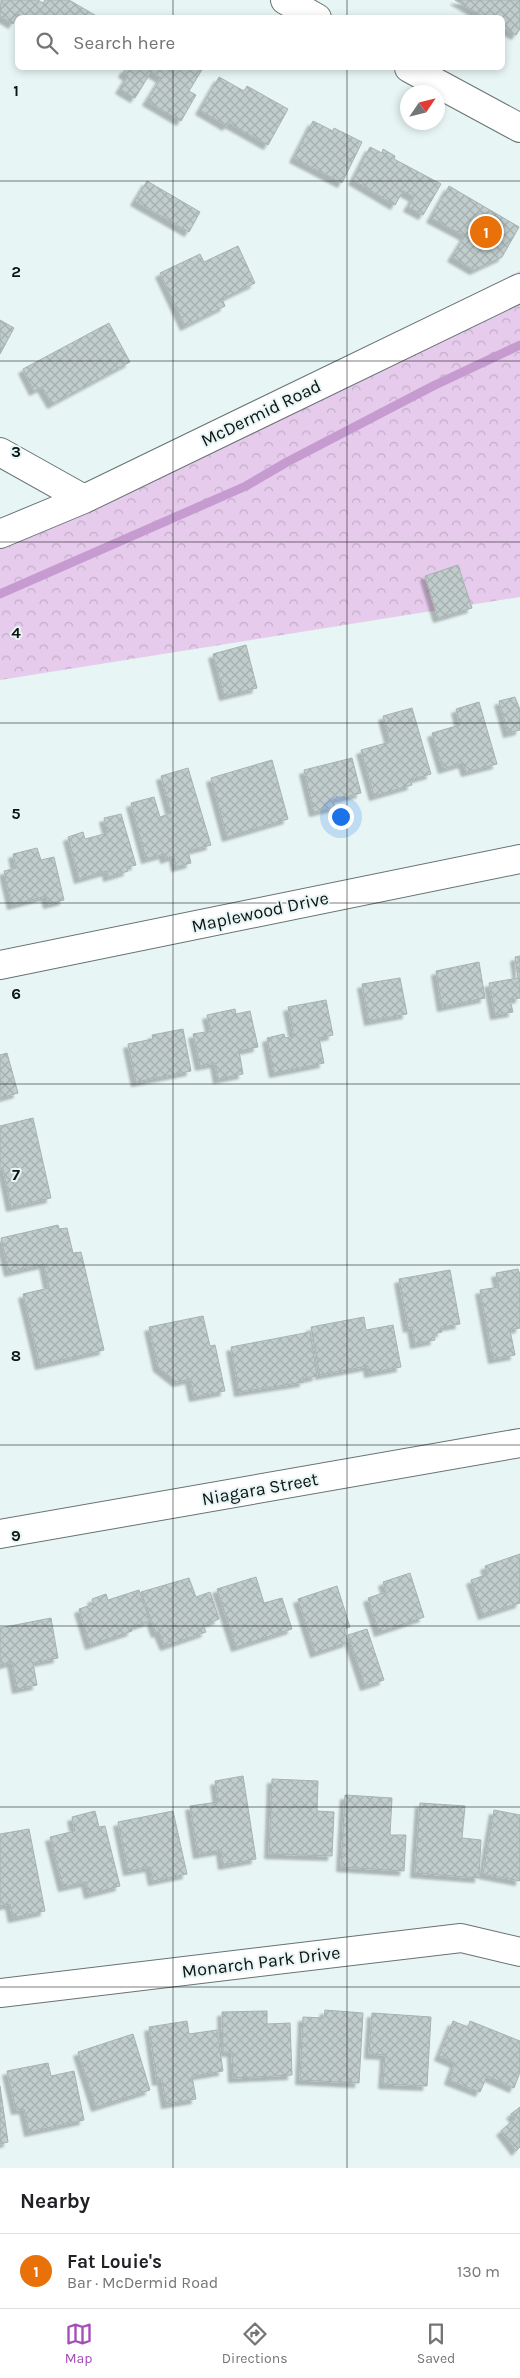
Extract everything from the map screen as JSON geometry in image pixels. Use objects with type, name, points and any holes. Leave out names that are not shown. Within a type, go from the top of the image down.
[{"type":"street","points":[[285,0],[312,15]]},
{"type":"street","points":[[413,70],[520,128]]},
{"type":"street","name":"McDermid Road","points":[[0,534],[84,499],[520,288]]},
{"type":"street","points":[[0,452],[84,499]]},
{"type":"street","name":"Maplewood Drive","points":[[0,965],[520,858]]},
{"type":"street","name":"Niagara Street","points":[[0,1534],[520,1443]]},
{"type":"street","name":"Monarch Park Drive","points":[[0,1993],[461,1938],[520,1952]]},
{"type":"green space","points":[[520,271],[520,597],[0,680],[0,546],[435,313]]},
{"type":"building","points":[[1,0],[38,0],[43,3],[45,0],[69,0],[95,15],[18,14],[15,15],[13,24],[0,16]]},
{"type":"building","points":[[455,0],[520,0],[520,29],[516,35],[505,29],[505,15],[481,15]]},
{"type":"building","points":[[125,70],[202,70],[189,91],[196,95],[181,121],[147,101],[161,78],[151,72],[135,98],[120,89],[128,76],[123,73]]},
{"type":"building","points":[[219,77],[244,91],[247,86],[288,109],[268,145],[229,123],[227,126],[200,110]]},
{"type":"building","points":[[313,121],[333,131],[334,128],[362,142],[342,183],[294,158]]},
{"type":"building","points":[[370,147],[382,153],[383,149],[395,156],[394,159],[441,184],[423,215],[408,207],[414,197],[403,191],[395,205],[353,180]]},
{"type":"building","points":[[147,181],[200,212],[189,232],[135,201]]},
{"type":"building","points":[[449,186],[519,227],[502,257],[474,270],[452,257],[465,236],[431,218]]},
{"type":"building","points":[[238,246],[255,283],[222,299],[225,306],[185,326],[160,273],[200,254],[204,262]]},
{"type":"building","points":[[0,320],[14,328],[0,354]]},
{"type":"building","points":[[109,323],[130,362],[52,404],[42,387],[34,391],[23,369]]},
{"type":"building","points":[[458,565],[472,608],[438,618],[425,576]]},
{"type":"building","points":[[246,645],[257,688],[224,696],[213,654]]},
{"type":"building","points":[[515,697],[520,710],[520,730],[508,733],[499,701]]},
{"type":"building","points":[[479,702],[497,764],[466,772],[463,763],[443,769],[432,733],[460,725],[456,709]]},
{"type":"building","points":[[412,708],[431,774],[410,780],[412,785],[374,796],[361,750],[390,742],[383,716]]},
{"type":"building","points":[[352,758],[361,793],[333,800],[335,807],[314,812],[304,770]]},
{"type":"building","points":[[272,760],[288,819],[227,837],[211,778]]},
{"type":"building","points":[[188,768],[211,845],[188,851],[191,863],[176,867],[174,856],[165,859],[164,854],[146,859],[131,803],[154,797],[160,817],[171,813],[161,776]]},
{"type":"building","points":[[121,814],[136,865],[127,867],[128,871],[108,877],[107,871],[79,879],[68,837],[83,832],[85,839],[108,833],[104,818]]},
{"type":"building","points":[[37,848],[41,860],[54,857],[64,900],[48,904],[46,896],[12,905],[4,871],[16,868],[13,854]]},
{"type":"building","points":[[520,956],[520,998],[510,1000],[513,1012],[495,1015],[489,983],[518,978],[515,957]]},
{"type":"building","points":[[479,962],[485,998],[442,1007],[436,971]]},
{"type":"building","points":[[400,978],[407,1014],[369,1021],[362,984]]},
{"type":"building","points":[[326,1000],[333,1035],[319,1038],[324,1063],[274,1073],[267,1038],[284,1034],[285,1038],[294,1036],[288,1007]]},
{"type":"building","points":[[235,1009],[236,1014],[250,1011],[258,1047],[239,1051],[243,1074],[218,1079],[215,1063],[200,1066],[193,1034],[211,1031],[207,1015]]},
{"type":"building","points":[[183,1029],[191,1071],[136,1082],[128,1044],[153,1039],[152,1035]]},
{"type":"building","points":[[7,1053],[18,1093],[0,1098],[0,1055]]},
{"type":"building","points":[[33,1118],[51,1198],[11,1207],[3,1169],[0,1169],[0,1126]]},
{"type":"building","points":[[58,1225],[59,1229],[67,1228],[73,1253],[81,1252],[104,1350],[40,1365],[23,1294],[49,1288],[44,1264],[9,1272],[1,1238]]},
{"type":"building","points":[[518,1269],[520,1275],[520,1328],[510,1330],[515,1355],[493,1359],[480,1290],[499,1287],[496,1273]]},
{"type":"building","points":[[450,1270],[460,1324],[441,1327],[442,1332],[433,1334],[435,1340],[415,1344],[412,1327],[408,1328],[399,1279]]},
{"type":"building","points":[[203,1316],[210,1346],[215,1345],[225,1391],[194,1397],[190,1379],[177,1382],[158,1367],[149,1327]]},
{"type":"building","points":[[364,1317],[366,1330],[393,1325],[401,1367],[369,1373],[368,1366],[320,1375],[311,1327]]},
{"type":"building","points":[[310,1332],[317,1376],[303,1379],[304,1382],[239,1392],[231,1347]]},
{"type":"building","points":[[520,1554],[520,1603],[483,1615],[471,1580],[488,1574],[485,1566]]},
{"type":"building","points":[[410,1573],[424,1617],[379,1632],[368,1598],[386,1592],[383,1582]]},
{"type":"building","points":[[256,1577],[264,1603],[282,1598],[292,1629],[236,1647],[217,1589]]},
{"type":"building","points":[[189,1578],[196,1597],[210,1592],[219,1619],[203,1625],[206,1632],[165,1646],[159,1632],[156,1633],[141,1592]]},
{"type":"building","points":[[337,1586],[350,1627],[344,1629],[348,1642],[315,1653],[298,1599]]},
{"type":"building","points":[[139,1590],[150,1621],[131,1627],[132,1631],[90,1645],[79,1609],[94,1604],[92,1599],[106,1594],[108,1600]]},
{"type":"building","points":[[51,1618],[58,1658],[33,1663],[37,1685],[17,1689],[12,1662],[0,1665],[0,1628]]},
{"type":"building","points":[[367,1629],[384,1680],[365,1686],[348,1635]]},
{"type":"building","points":[[243,1776],[256,1859],[223,1865],[221,1850],[198,1854],[190,1806],[218,1802],[215,1781]]},
{"type":"building","points":[[272,1779],[318,1781],[317,1811],[334,1812],[332,1856],[269,1854]]},
{"type":"building","points":[[345,1795],[392,1798],[390,1835],[406,1835],[404,1871],[341,1867]]},
{"type":"building","points":[[420,1803],[465,1806],[462,1838],[481,1840],[479,1878],[415,1873]]},
{"type":"building","points":[[494,1810],[520,1815],[520,1881],[483,1874]]},
{"type":"building","points":[[95,1811],[99,1827],[105,1826],[120,1886],[89,1894],[86,1882],[63,1887],[50,1837],[75,1831],[72,1817]]},
{"type":"building","points":[[173,1811],[187,1874],[153,1881],[150,1867],[128,1871],[118,1822]]},
{"type":"building","points":[[29,1829],[45,1911],[13,1918],[10,1904],[0,1906],[0,1834]]},
{"type":"building","points":[[325,2010],[363,2013],[359,2083],[300,2080],[303,2017],[324,2018]]},
{"type":"building","points":[[267,2011],[267,2024],[290,2023],[292,2075],[233,2078],[232,2052],[223,2052],[222,2012]]},
{"type":"building","points":[[372,2013],[431,2017],[427,2086],[383,2084],[385,2055],[369,2054]]},
{"type":"building","points":[[187,2021],[189,2034],[217,2030],[223,2071],[192,2076],[196,2099],[166,2104],[162,2080],[157,2081],[149,2027]]},
{"type":"building","points":[[453,2021],[468,2027],[470,2021],[520,2041],[520,2072],[514,2088],[487,2076],[480,2092],[449,2080],[455,2063],[439,2056]]},
{"type":"building","points":[[133,2034],[150,2090],[96,2107],[78,2052]]},
{"type":"building","points":[[48,2063],[51,2076],[74,2071],[84,2120],[29,2132],[24,2109],[16,2110],[7,2071]]},
{"type":"building","points":[[0,2086],[8,2142],[0,2144]]},
{"type":"building","points":[[520,2107],[520,2147],[516,2151],[501,2131],[515,2119],[511,2114]]},
{"type":"waterway","points":[[0,594],[246,486],[287,462],[433,386],[520,345]]},
{"type":"place","name":"Fat Louie's","points":[[486,232]]}]
